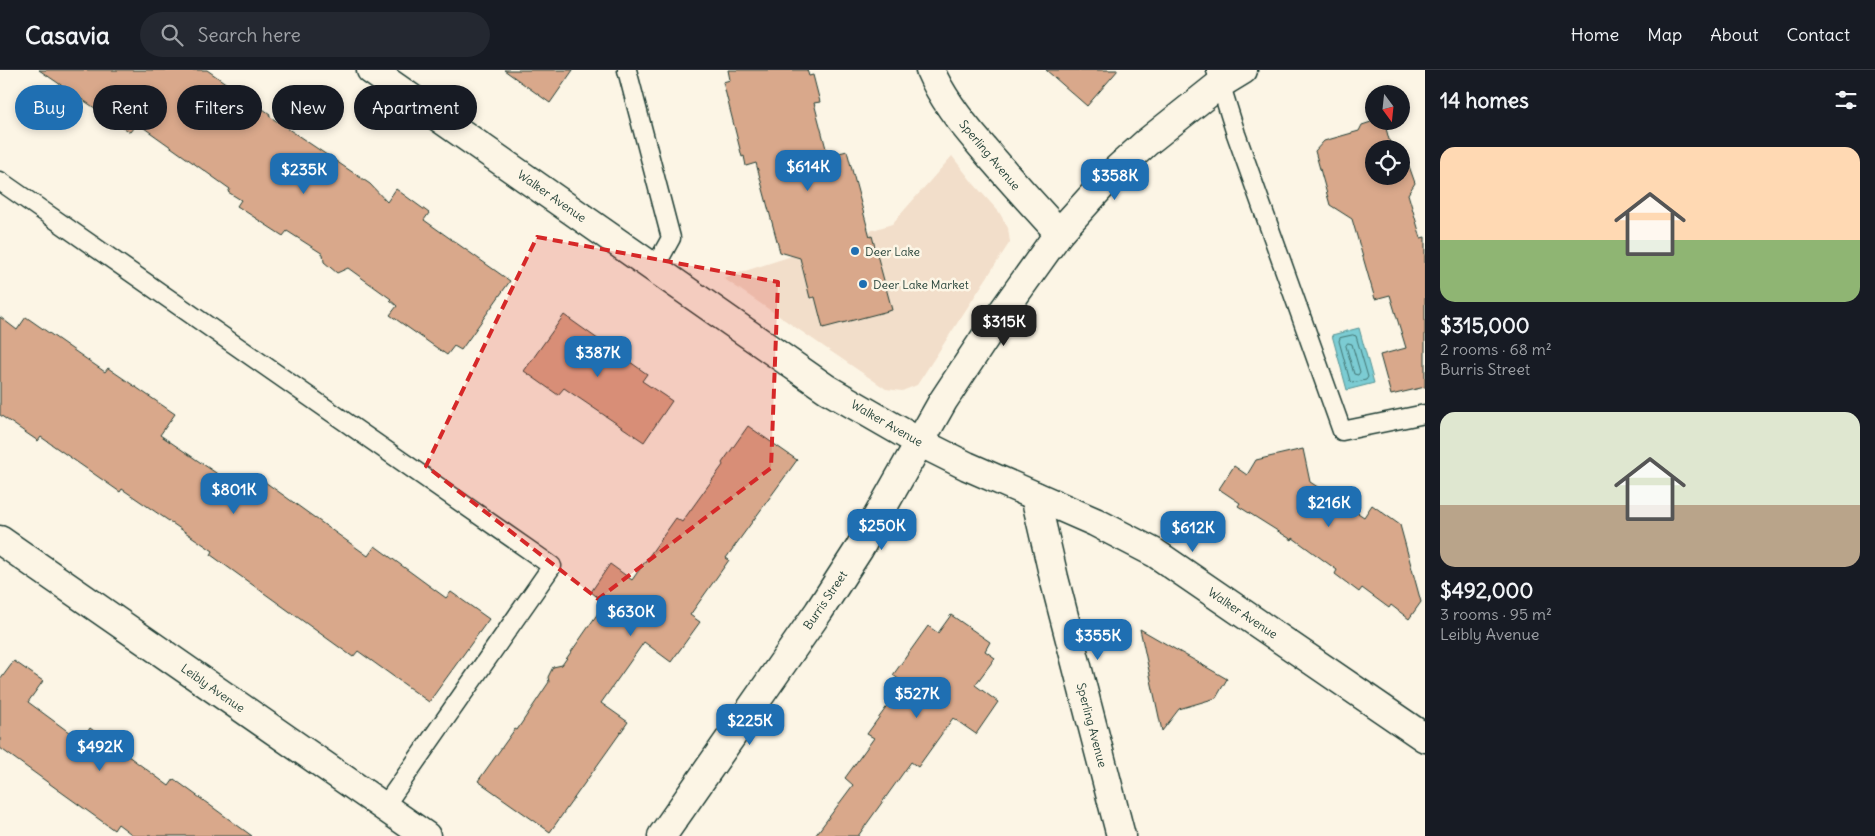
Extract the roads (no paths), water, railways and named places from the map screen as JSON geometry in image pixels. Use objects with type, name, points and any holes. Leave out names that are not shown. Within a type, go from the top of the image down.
[{"type":"street","name":"Walker Avenue","points":[[371,70],[655,267],[826,389],[919,442],[1095,522],[1155,553],[1425,738]]},
{"type":"street","name":"Sperling Avenue","points":[[930,70],[952,110],[999,167],[1059,233]]},
{"type":"street","name":"Burris Street","points":[[662,836],[849,564],[943,401],[996,321],[1059,233],[1115,171],[1226,75]]},
{"type":"street","name":"Sperling Avenue","points":[[1036,496],[1054,578],[1121,836]]},
{"type":"street","name":"Leibly Avenue","points":[[0,540],[426,836]]},
{"type":"lane","points":[[627,70],[671,238],[655,267]]},
{"type":"lane","points":[[1226,75],[1236,134],[1342,431],[1425,414]]},
{"type":"lane","points":[[0,181],[552,566],[384,807]]},
{"type":"water","points":[[1359,328],[1374,383],[1347,390],[1332,335]]},
{"type":"place","name":"Deer Lake","points":[[855,251]]},
{"type":"place","name":"Deer Lake Market","points":[[863,284]]}]
